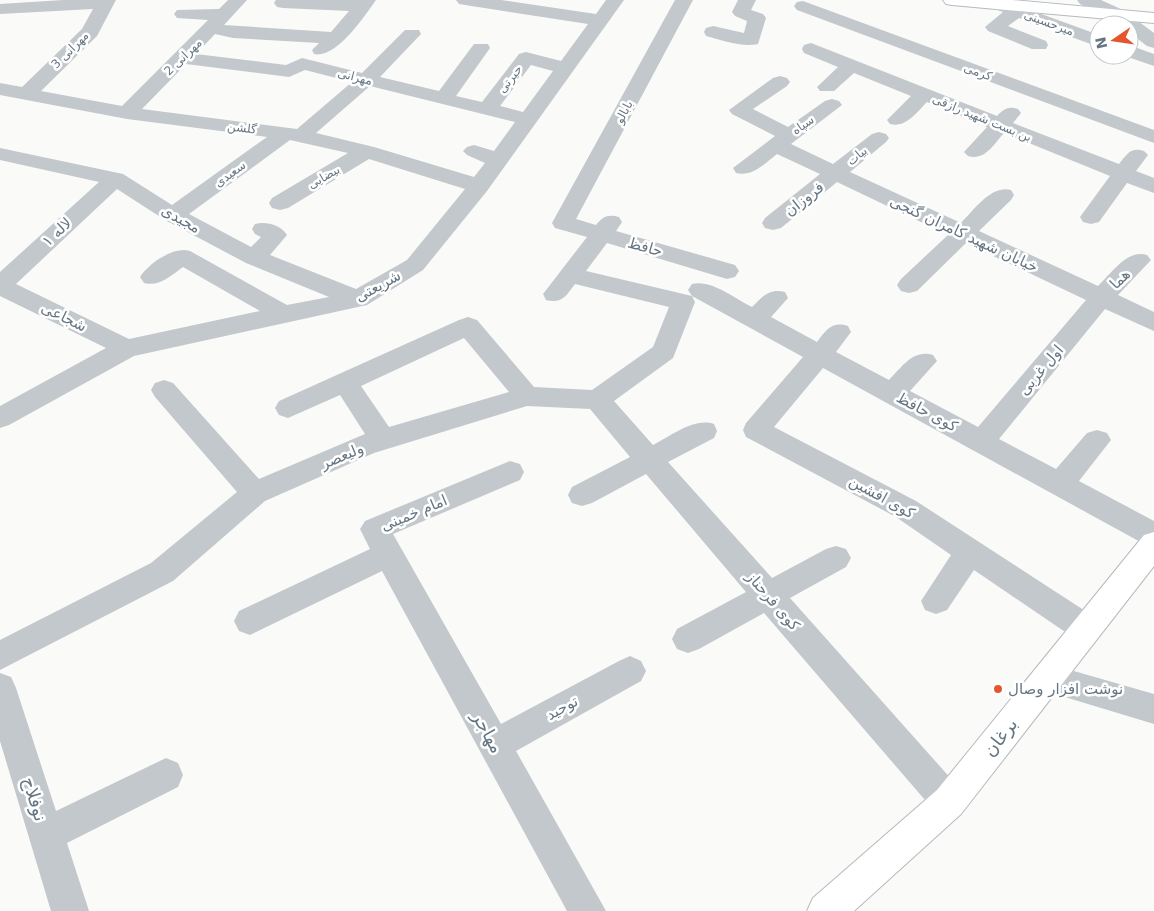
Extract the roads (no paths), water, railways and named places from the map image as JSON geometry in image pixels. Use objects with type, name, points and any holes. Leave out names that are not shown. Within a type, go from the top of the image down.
[{"type":"main road","points":[[952,0],[993,2]]},
{"type":"main road","points":[[1028,6],[1154,18]]},
{"type":"main road","name":"برغان","points":[[826,911],[950,802],[1085,628],[1154,544]]},
{"type":"street","name":"مهرانی 2","points":[[127,113],[180,58],[219,22],[238,0]]},
{"type":"street","points":[[465,0],[600,20]]},
{"type":"street","name":"شریعتی","points":[[4,408],[127,348],[358,299],[415,265],[479,186],[614,0]]},
{"type":"street","name":"بابالو","points":[[563,223],[684,0]]},
{"type":"street","points":[[713,32],[751,40],[757,18],[740,12],[747,0]]},
{"type":"street","points":[[1086,0],[1117,14],[1154,42]]},
{"type":"street","points":[[0,8],[106,2]]},
{"type":"street","name":"مهرانی 3","points":[[26,94],[90,32],[106,2]]},
{"type":"street","name":"میرحسینی","points":[[993,2],[1028,6],[1089,36]]},
{"type":"street","points":[[283,3],[365,3]]},
{"type":"street","points":[[302,64],[336,38],[365,3]]},
{"type":"street","name":"کرمی","points":[[803,6],[1154,137]]},
{"type":"street","points":[[1028,6],[994,27],[1040,45]]},
{"type":"street","points":[[183,14],[219,22],[232,32],[336,38]]},
{"type":"street","name":"سعیدی","points":[[173,215],[293,135],[366,80],[412,34]]},
{"type":"street","points":[[444,99],[481,48]]},
{"type":"street","name":"بن بست شهید رازقی","points":[[811,49],[924,94],[1007,118],[1122,173],[1154,186]]},
{"type":"street","points":[[1139,55],[1154,60]]},
{"type":"street","name":"مهرانی","points":[[180,58],[289,71],[302,64],[444,99],[488,118],[522,127]]},
{"type":"street","name":"حیرتی","points":[[488,118],[526,58],[565,68]]},
{"type":"street","name":"سپاه","points":[[744,168],[782,140],[830,96],[851,65]]},
{"type":"street","name":"خیابان شهید کامران گنجی","points":[[780,82],[739,110],[835,174],[1154,322]]},
{"type":"street","name":"گلشن","points":[[0,90],[127,113],[293,135],[367,151],[479,186]]},
{"type":"street","points":[[897,120],[924,94]]},
{"type":"street","points":[[975,152],[1007,118]]},
{"type":"street","name":"بیات","points":[[835,174],[879,138]]},
{"type":"street","name":"بیضایی","points":[[280,203],[367,151]]},
{"type":"street","points":[[474,151],[498,160]]},
{"type":"street","name":"مجیدی","points":[[0,154],[115,179],[173,215],[254,258],[358,299]]},
{"type":"street","points":[[1092,217],[1122,173],[1137,155]]},
{"type":"street","name":"فروزان","points":[[773,223],[835,174]]},
{"type":"street","name":"لاله ۱","points":[[0,285],[115,179]]},
{"type":"street","points":[[909,285],[1003,195]]},
{"type":"street","name":"حافظ","points":[[563,223],[606,228],[727,271],[692,296]]},
{"type":"street","points":[[556,294],[606,228]]},
{"type":"street","points":[[254,258],[276,235],[263,229]]},
{"type":"street","points":[[152,277],[182,256],[285,316]]},
{"type":"street","name":"هما","points":[[1100,298],[1139,260]]},
{"type":"street","name":"کوی حافظ","points":[[570,275],[692,296],[754,320],[1154,535]]},
{"type":"street","name":"شجاعی","points":[[0,285],[127,348]]},
{"type":"street","points":[[597,400],[664,352],[692,296]]},
{"type":"street","points":[[754,320],[776,298]]},
{"type":"street","name":"اول غربی","points":[[980,442],[1100,298]]},
{"type":"street","points":[[288,408],[468,326],[527,396]]},
{"type":"street","points":[[819,354],[840,332]]},
{"type":"street","name":"کوی افشین","points":[[819,354],[756,430],[906,509],[1085,628]]},
{"type":"street","points":[[892,394],[924,361]]},
{"type":"street","points":[[345,382],[382,440]]},
{"type":"street","points":[[164,390],[255,493]]},
{"type":"street","name":"ولیعصر","points":[[0,656],[162,572],[255,493],[365,445],[527,396],[597,400]]},
{"type":"street","name":"کوی فرحناز","points":[[597,400],[950,802]]},
{"type":"street","points":[[582,495],[704,431]]},
{"type":"street","points":[[1060,484],[1097,440]]},
{"type":"street","name":"امام خمینی","points":[[250,620],[388,554],[375,529],[510,472]]},
{"type":"street","points":[[936,601],[970,551]]},
{"type":"street","name":"مهاجر","points":[[388,554],[587,911]]},
{"type":"street","points":[[688,639],[836,558]]},
{"type":"street","name":"توحید","points":[[495,745],[630,671]]},
{"type":"street","points":[[1046,678],[1154,709]]},
{"type":"street","name":"نوفلاح","points":[[0,688],[9,749],[46,835],[70,911]]},
{"type":"street","points":[[46,835],[166,775]]},
{"type":"place","name":"نوشت افزار وصال","points":[[998,689]]}]
